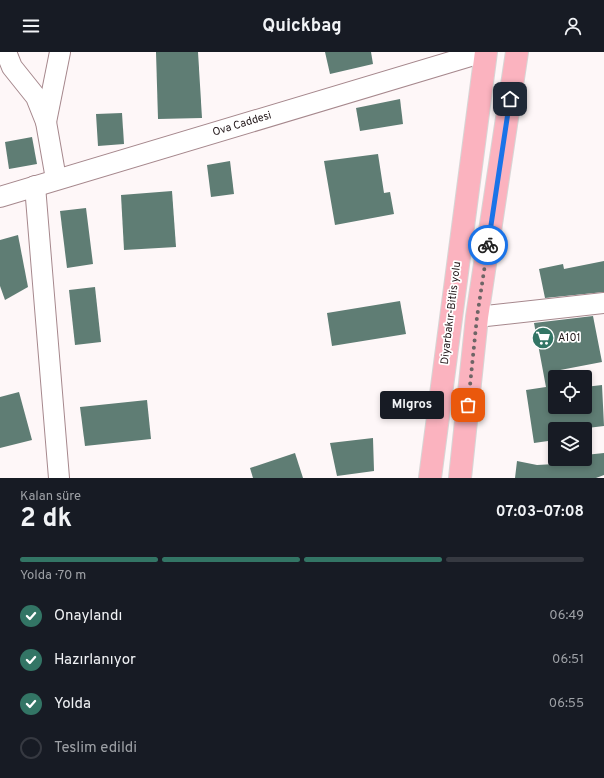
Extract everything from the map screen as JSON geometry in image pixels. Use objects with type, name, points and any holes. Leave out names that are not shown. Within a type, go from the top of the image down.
[{"type":"highway","name":"Diyarbakır-Bitlis yolu","points":[[430,478],[485,52]]},
{"type":"highway","points":[[460,478],[477,317],[517,52]]},
{"type":"street","points":[[6,52],[12,67],[36,97],[46,122],[56,179]]},
{"type":"street","points":[[46,122],[60,52]]},
{"type":"street","name":"Ova Caddesi","points":[[0,197],[56,179],[485,52]]},
{"type":"street","points":[[35,186],[59,478]]},
{"type":"street","points":[[477,317],[604,303]]},
{"type":"building","points":[[156,52],[198,52],[202,118],[158,119]]},
{"type":"building","points":[[325,52],[371,52],[373,64],[330,74]]},
{"type":"building","points":[[400,99],[403,124],[360,131],[356,108]]},
{"type":"building","points":[[122,113],[124,144],[98,146],[96,114]]},
{"type":"building","points":[[32,137],[37,164],[9,169],[5,142]]},
{"type":"building","points":[[378,154],[384,193],[390,192],[394,214],[335,225],[324,161]]},
{"type":"building","points":[[230,161],[234,194],[211,197],[207,165]]},
{"type":"building","points":[[172,191],[176,247],[124,250],[121,195]]},
{"type":"building","points":[[86,208],[93,264],[67,268],[60,211]]},
{"type":"building","points":[[18,235],[28,287],[5,300],[0,286],[0,240]]},
{"type":"building","points":[[604,261],[604,292],[545,298],[539,269],[563,264],[564,269]]},
{"type":"building","points":[[95,287],[101,342],[75,345],[69,290]]},
{"type":"building","points":[[400,301],[406,334],[332,346],[327,313]]},
{"type":"building","points":[[593,316],[602,362],[560,370],[548,370],[548,414],[592,414],[592,386],[602,385],[604,426],[592,427],[592,422],[548,422],[548,441],[534,443],[526,390],[546,387],[534,323]]},
{"type":"building","points":[[19,392],[32,440],[0,448],[0,397]]},
{"type":"building","points":[[147,400],[151,439],[85,446],[80,407]]},
{"type":"building","points":[[373,438],[374,471],[337,476],[330,443]]},
{"type":"building","points":[[295,453],[303,478],[253,478],[250,468]]},
{"type":"building","points":[[604,453],[604,475],[596,478],[515,478],[517,461],[537,465],[548,464],[548,466],[592,466],[592,454]]},
{"type":"way so far","points":[[468,405],[477,317],[488,245]]},
{"type":"place","name":"A101","points":[[543,338]]},
{"type":"place","name":"Migros","points":[[468,405]]},
{"type":"route","points":[[488,245],[510,99]]}]
